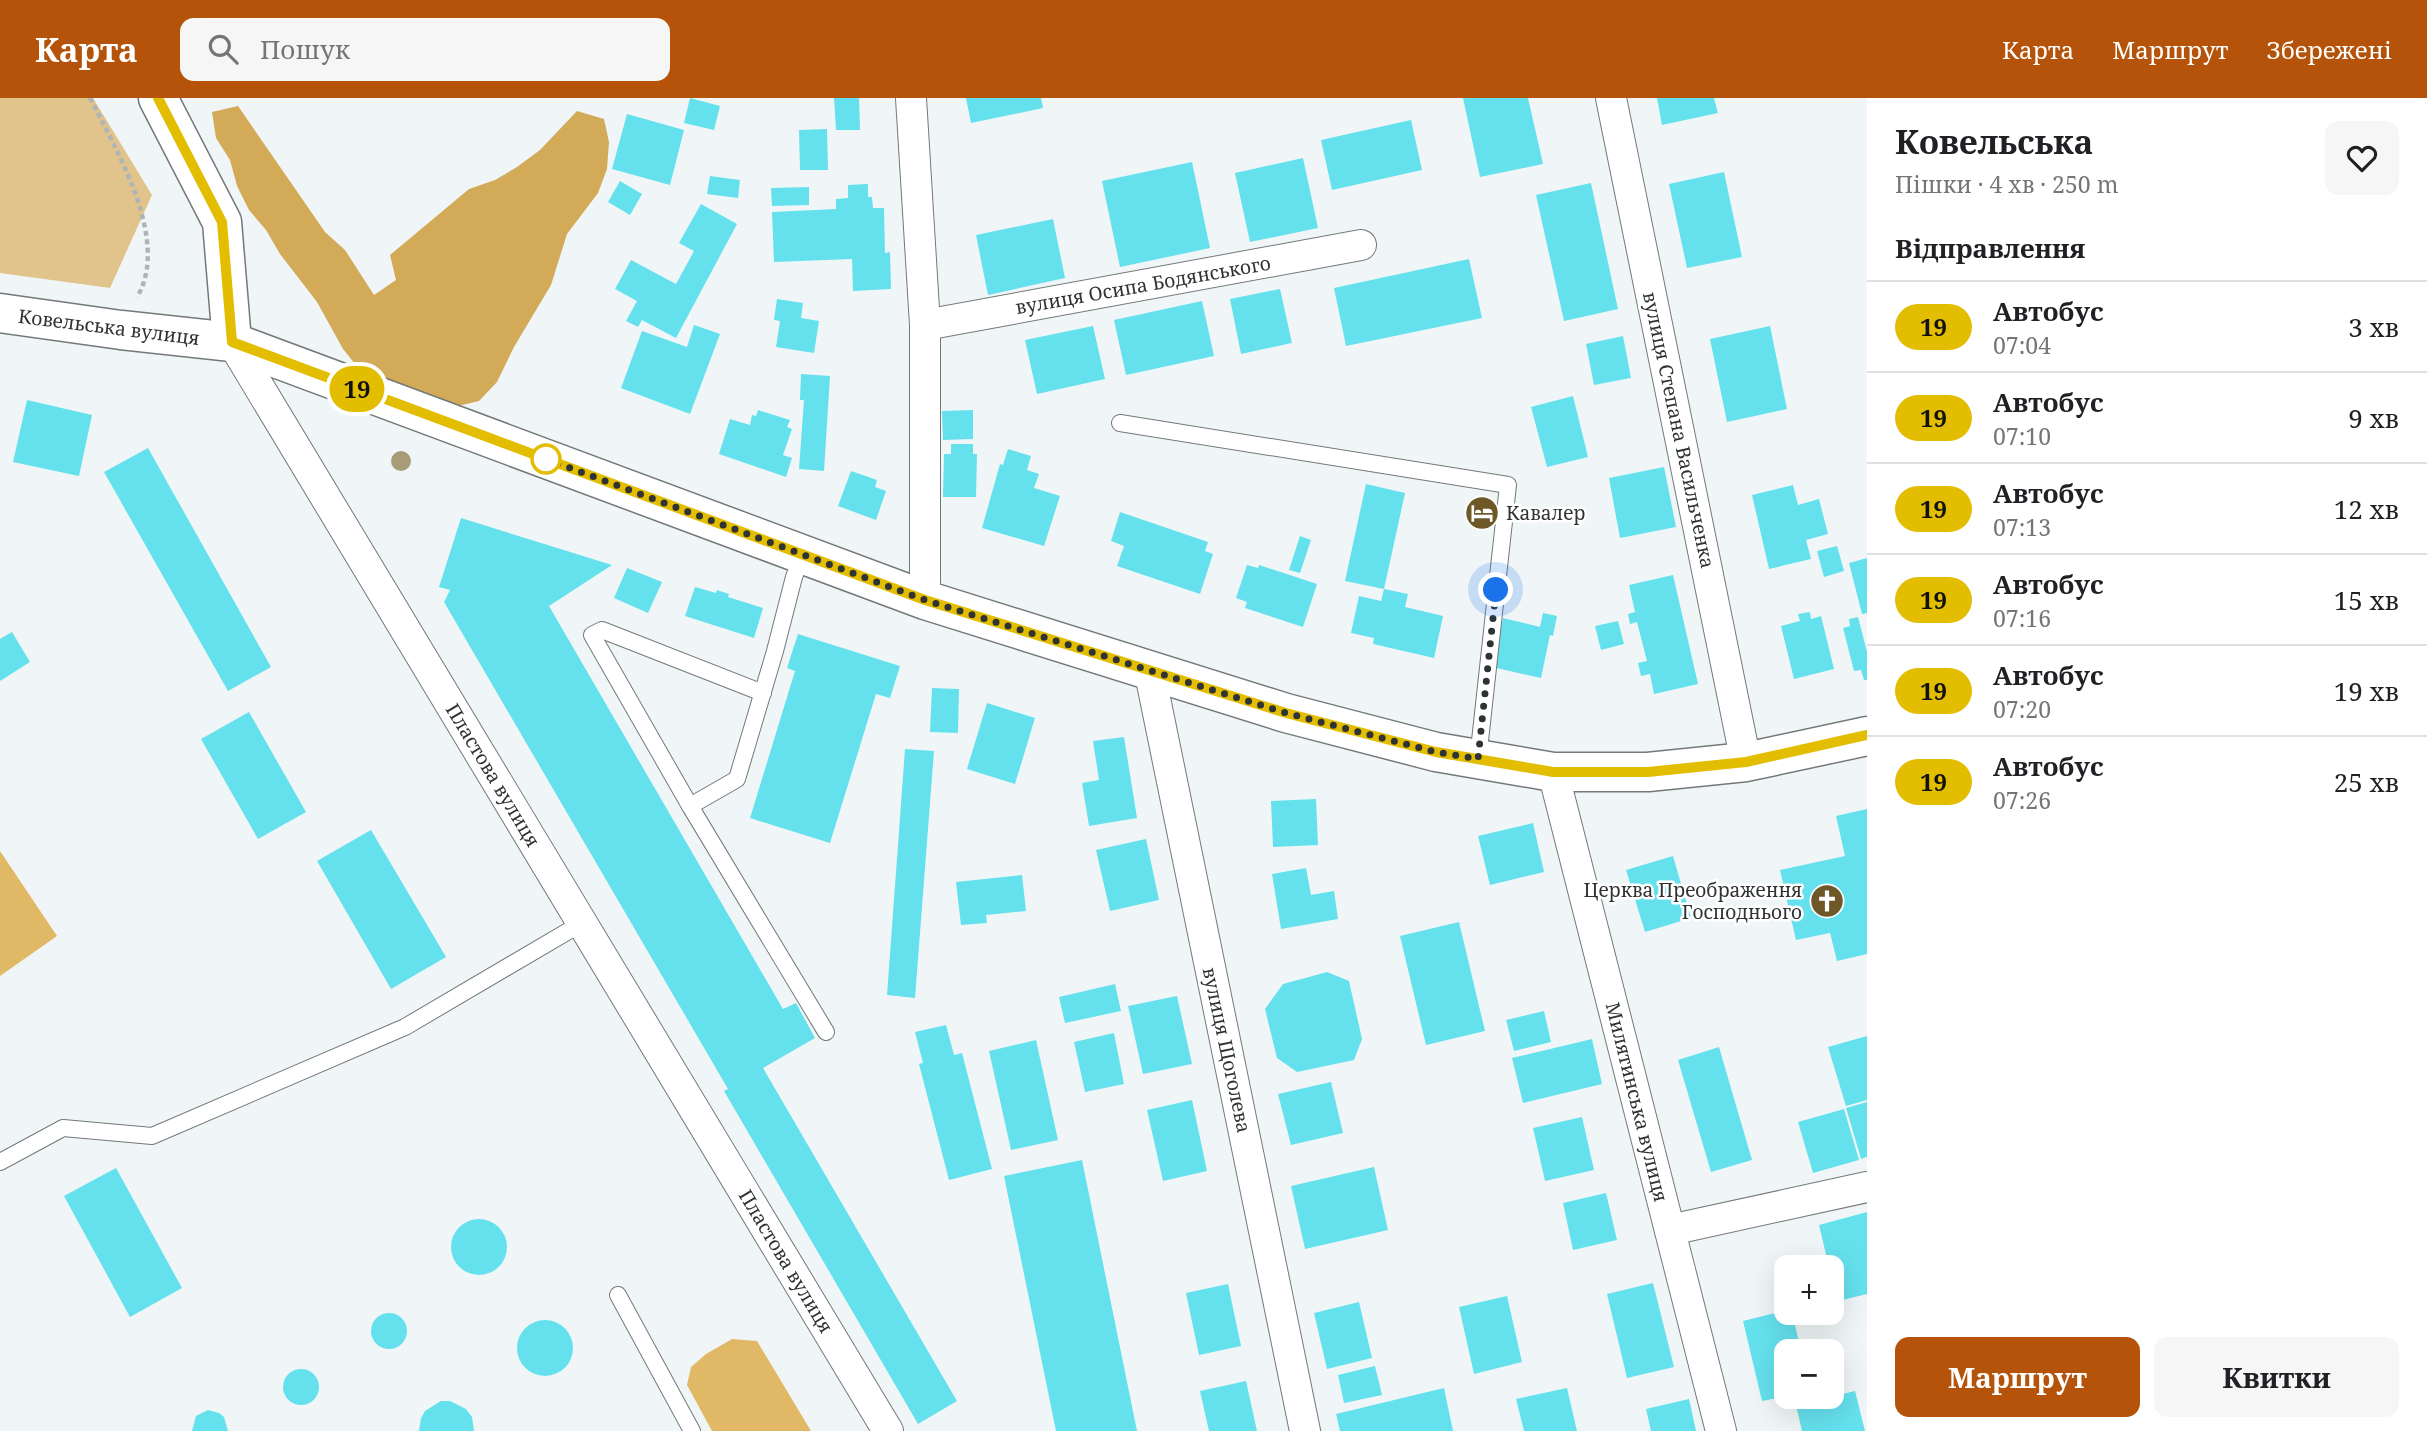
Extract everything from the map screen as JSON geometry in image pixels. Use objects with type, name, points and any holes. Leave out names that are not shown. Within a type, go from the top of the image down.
[{"type":"street","name":"Пластова вулиця","points":[[158,98],[222,222],[232,342],[888,1431]]},
{"type":"street","points":[[911,98],[925,325],[925,600]]},
{"type":"street","name":"вулиця Степана Васильченка","points":[[1611,98],[1746,762]]},
{"type":"street","name":"вулиця Осипа Бодянського","points":[[925,325],[1361,246]]},
{"type":"street","name":"Ковельська вулиця","points":[[0,313],[232,342],[925,600],[1286,713],[1436,752],[1553,772],[1648,772],[1746,762],[1867,736]]},
{"type":"street","name":"вулиця Щоголева","points":[[1149,669],[1304,1431]]},
{"type":"street","name":"Милятинська вулиця","points":[[1553,772],[1721,1431]]},
{"type":"street","points":[[1670,1230],[1867,1187]]},
{"type":"lane","points":[[1120,423],[1508,485],[1478,759]]},
{"type":"lane","points":[[691,806],[737,779],[793,577],[803,554]]},
{"type":"lane","points":[[763,693],[602,630],[592,635],[826,1031]]},
{"type":"lane","points":[[0,1162],[63,1128],[152,1136],[405,1027],[582,923]]},
{"type":"lane","points":[[618,1295],[692,1431]]},
{"type":"path","points":[[90,98],[130,177],[145,226],[148,253],[142,289],[136,299]]},
{"type":"shaded area","points":[[0,98],[93,98],[152,195],[110,288],[0,273]]},
{"type":"shaded area","points":[[238,106],[325,232],[345,250],[374,295],[396,280],[390,255],[469,189],[495,180],[517,167],[540,150],[577,111],[604,119],[609,142],[607,169],[598,193],[567,234],[551,285],[514,347],[497,382],[479,401],[454,407],[376,390],[343,349],[317,302],[249,210],[237,186],[230,160],[216,138],[212,112]]},
{"type":"shaded area","points":[[0,851],[57,936],[0,976]]},
{"type":"shaded area","points":[[732,1339],[757,1341],[811,1431],[712,1431],[687,1385],[691,1367],[706,1354]]},
{"type":"building","points":[[690,98],[720,106],[714,130],[684,123]]},
{"type":"building","points":[[834,98],[859,98],[860,130],[836,130]]},
{"type":"building","points":[[966,98],[1041,98],[1043,108],[971,123]]},
{"type":"building","points":[[1463,98],[1528,98],[1543,164],[1480,177]]},
{"type":"building","points":[[1657,98],[1714,98],[1718,113],[1662,125]]},
{"type":"building","points":[[627,114],[684,130],[670,185],[612,169]]},
{"type":"building","points":[[1411,120],[1422,170],[1332,190],[1321,140]]},
{"type":"building","points":[[827,129],[828,170],[800,170],[799,130]]},
{"type":"building","points":[[1303,158],[1318,228],[1250,242],[1235,173]]},
{"type":"building","points":[[1192,162],[1210,248],[1120,267],[1102,181]]},
{"type":"building","points":[[1724,172],[1742,257],[1687,268],[1669,184]]},
{"type":"building","points":[[710,176],[740,180],[738,198],[707,194]]},
{"type":"building","points":[[620,181],[642,194],[630,215],[608,202]]},
{"type":"building","points":[[1591,183],[1618,309],[1564,321],[1536,195]]},
{"type":"building","points":[[868,184],[868,197],[872,197],[873,208],[884,208],[885,253],[890,252],[891,289],[853,291],[852,259],[774,262],[772,212],[836,209],[836,199],[848,198],[848,185]]},
{"type":"building","points":[[809,187],[809,205],[772,206],[771,188]]},
{"type":"building","points":[[701,204],[737,224],[676,338],[642,320],[638,327],[626,321],[637,301],[615,289],[631,260],[676,284],[694,251],[679,243]]},
{"type":"building","points":[[1053,219],[1065,278],[988,295],[976,235]]},
{"type":"building","points":[[1469,259],[1482,318],[1346,346],[1334,288]]},
{"type":"building","points":[[1280,289],[1292,343],[1241,354],[1230,299]]},
{"type":"building","points":[[777,299],[803,303],[801,318],[819,321],[814,353],[776,347],[780,321],[774,320]]},
{"type":"building","points":[[1202,301],[1214,356],[1126,375],[1114,320]]},
{"type":"building","points":[[694,325],[720,334],[690,414],[621,388],[642,331],[687,347]]},
{"type":"building","points":[[1093,326],[1105,379],[1037,394],[1025,340]]},
{"type":"building","points":[[1770,326],[1787,409],[1727,422],[1710,339]]},
{"type":"building","points":[[1623,336],[1631,378],[1594,385],[1586,344]]},
{"type":"building","points":[[801,374],[830,376],[824,471],[799,469],[804,400],[800,400]]},
{"type":"building","points":[[1573,396],[1588,457],[1547,467],[1531,407]]},
{"type":"building","points":[[27,400],[92,415],[79,476],[13,462]]},
{"type":"building","points":[[758,410],[790,420],[787,427],[792,429],[783,455],[792,458],[786,477],[719,454],[730,419],[750,425],[752,415],[756,416]]},
{"type":"building","points":[[973,410],[973,439],[943,440],[942,411]]},
{"type":"building","points":[[951,444],[973,444],[973,454],[977,454],[976,497],[943,497],[944,454],[951,454]]},
{"type":"building","points":[[148,448],[271,667],[228,691],[104,472]]},
{"type":"building","points":[[1008,449],[1031,456],[1027,470],[1039,474],[1034,488],[1060,496],[1044,546],[982,528],[1000,464],[1003,465]]},
{"type":"building","points":[[1664,467],[1676,527],[1620,538],[1609,478]]},
{"type":"building","points":[[851,471],[877,480],[875,487],[886,491],[876,520],[838,506]]},
{"type":"building","points":[[1366,484],[1405,493],[1384,589],[1345,581]]},
{"type":"building","points":[[1793,485],[1798,505],[1819,499],[1828,534],[1806,540],[1811,559],[1769,569],[1752,495]]},
{"type":"building","points":[[1120,512],[1208,542],[1205,551],[1213,554],[1200,594],[1117,566],[1124,546],[1111,541]]},
{"type":"building","points":[[461,518],[612,565],[549,606],[783,1009],[796,1003],[815,1038],[763,1068],[957,1401],[918,1424],[724,1091],[728,1089],[444,602],[450,590],[439,587]]},
{"type":"building","points":[[1300,536],[1311,540],[1300,573],[1289,570]]},
{"type":"building","points":[[1837,546],[1844,571],[1824,577],[1817,551]]},
{"type":"building","points":[[1867,558],[1867,613],[1862,614],[1849,563]]},
{"type":"building","points":[[1247,565],[1258,568],[1259,565],[1317,584],[1303,627],[1245,608],[1247,602],[1236,598]]},
{"type":"building","points":[[627,568],[662,582],[648,613],[614,598]]},
{"type":"building","points":[[1673,575],[1698,684],[1654,694],[1650,674],[1641,676],[1638,663],[1647,661],[1637,622],[1630,624],[1628,614],[1635,612],[1629,585]]},
{"type":"building","points":[[695,587],[716,593],[717,590],[729,594],[728,597],[763,608],[754,638],[685,616]]},
{"type":"building","points":[[1384,589],[1408,594],[1405,607],[1443,616],[1434,658],[1373,644],[1374,638],[1351,633],[1359,596],[1381,601]]},
{"type":"building","points":[[1810,612],[1811,619],[1821,616],[1834,669],[1794,679],[1781,626],[1800,621],[1798,614]]},
{"type":"building","points":[[1543,613],[1557,616],[1541,678],[1492,667],[1503,618],[1540,627]]},
{"type":"building","points":[[1858,617],[1867,652],[1867,680],[1864,680],[1861,670],[1854,671],[1843,628],[1850,626],[1849,619]]},
{"type":"building","points":[[1618,621],[1624,644],[1601,650],[1595,626]]},
{"type":"building","points":[[12,632],[30,662],[0,681],[0,639]]},
{"type":"building","points":[[798,634],[900,666],[890,698],[876,694],[830,843],[750,818],[795,671],[787,668]]},
{"type":"building","points":[[932,688],[959,689],[958,733],[930,732]]},
{"type":"building","points":[[987,703],[1035,718],[1015,784],[967,769]]},
{"type":"building","points":[[249,712],[306,812],[258,839],[201,739]]},
{"type":"building","points":[[1124,737],[1137,818],[1089,826],[1082,783],[1099,780],[1093,741]]},
{"type":"building","points":[[905,749],[934,751],[915,998],[887,995]]},
{"type":"building","points":[[1316,799],[1318,845],[1273,847],[1271,801]]},
{"type":"building","name":"Церква Преображення Господнього","points":[[1867,809],[1867,954],[1837,961],[1830,933],[1796,940],[1780,870],[1845,856],[1836,816]]},
{"type":"building","points":[[1533,823],[1544,872],[1490,885],[1478,836]]},
{"type":"building","points":[[371,830],[446,957],[391,989],[317,861]]},
{"type":"building","points":[[1146,839],[1159,900],[1110,911],[1096,850]]},
{"type":"building","points":[[1673,856],[1691,918],[1645,932],[1626,870]]},
{"type":"building","points":[[1306,868],[1311,895],[1334,891],[1338,919],[1281,929],[1272,874]]},
{"type":"building","points":[[1022,875],[1026,911],[986,915],[987,923],[961,925],[956,882]]},
{"type":"building","points":[[1459,922],[1485,1031],[1426,1045],[1400,936]]},
{"type":"building","points":[[1327,972],[1349,981],[1362,1039],[1354,1060],[1297,1072],[1277,1058],[1265,1009],[1283,984]]},
{"type":"building","points":[[1115,984],[1121,1011],[1065,1023],[1059,997]]},
{"type":"building","points":[[1177,996],[1192,1064],[1143,1074],[1128,1006]]},
{"type":"building","points":[[1544,1011],[1551,1042],[1514,1051],[1506,1020]]},
{"type":"building","points":[[946,1025],[954,1055],[962,1053],[992,1169],[949,1180],[919,1064],[923,1063],[915,1032]]},
{"type":"building","points":[[1114,1033],[1124,1084],[1085,1092],[1074,1042]]},
{"type":"building","points":[[1867,1036],[1867,1100],[1846,1106],[1828,1047]]},
{"type":"building","points":[[1592,1039],[1602,1084],[1523,1103],[1512,1058]]},
{"type":"building","points":[[1036,1040],[1058,1140],[1011,1150],[989,1051]]},
{"type":"building","points":[[1719,1047],[1752,1160],[1711,1172],[1678,1060]]},
{"type":"building","points":[[1331,1082],[1343,1133],[1291,1145],[1278,1094]]},
{"type":"building","points":[[1192,1100],[1207,1171],[1163,1181],[1147,1110]]},
{"type":"building","points":[[1867,1102],[1867,1157],[1861,1159],[1846,1108]]},
{"type":"building","points":[[1844,1109],[1859,1160],[1813,1173],[1798,1122]]},
{"type":"building","points":[[1582,1117],[1594,1170],[1545,1181],[1533,1128]]},
{"type":"building","points":[[1082,1160],[1137,1431],[1056,1431],[1004,1176]]},
{"type":"building","points":[[1374,1167],[1388,1230],[1305,1249],[1291,1186]]},
{"type":"building","points":[[116,1168],[182,1288],[130,1317],[64,1196]]},
{"type":"building","points":[[1606,1193],[1617,1240],[1573,1250],[1563,1203]]},
{"type":"building","points":[[1867,1212],[1867,1294],[1844,1300],[1844,1255],[1826,1255],[1819,1225]]},
{"type":"building","points":[[479,1219],[490,1221],[499,1227],[505,1236],[505,1258],[499,1267],[490,1273],[479,1275],[468,1273],[459,1267],[453,1258],[451,1247],[453,1236],[459,1227],[468,1221]]},
{"type":"building","points":[[1653,1283],[1674,1367],[1627,1378],[1607,1294]]},
{"type":"building","points":[[1228,1284],[1241,1346],[1199,1355],[1186,1293]]},
{"type":"building","points":[[1507,1296],[1522,1362],[1474,1374],[1459,1307]]},
{"type":"building","points":[[1359,1302],[1372,1358],[1327,1369],[1314,1313]]},
{"type":"building","points":[[389,1313],[402,1318],[407,1331],[402,1344],[389,1349],[376,1344],[371,1331],[376,1318]]},
{"type":"building","points":[[1774,1313],[1774,1325],[1795,1325],[1798,1339],[1774,1339],[1774,1399],[1762,1401],[1743,1321]]},
{"type":"building","points":[[545,1320],[556,1322],[565,1328],[571,1337],[571,1359],[565,1368],[556,1374],[545,1376],[534,1374],[525,1368],[519,1359],[517,1348],[519,1337],[525,1328],[534,1322]]},
{"type":"building","points":[[1375,1366],[1382,1395],[1344,1403],[1338,1375]]},
{"type":"building","points":[[301,1369],[314,1374],[319,1387],[314,1400],[301,1405],[288,1400],[283,1387],[288,1374]]},
{"type":"building","points":[[1246,1381],[1257,1431],[1209,1431],[1200,1391]]},
{"type":"building","points":[[1444,1388],[1453,1431],[1340,1431],[1336,1414]]},
{"type":"building","points":[[1567,1388],[1577,1431],[1524,1431],[1516,1399]]},
{"type":"building","points":[[1855,1391],[1865,1431],[1802,1431],[1797,1409],[1844,1409],[1844,1394]]},
{"type":"building","points":[[1689,1399],[1696,1431],[1651,1431],[1646,1409]]},
{"type":"building","points":[[441,1401],[450,1401],[466,1409],[472,1417],[474,1431],[419,1431],[425,1411]]},
{"type":"building","points":[[208,1410],[224,1417],[228,1431],[192,1431],[196,1416]]},
{"type":"bus line","name":"19","points":[[158,98],[222,222],[232,342],[925,600],[1286,713],[1436,752],[1553,772],[1648,772],[1746,762],[1867,735]]},
{"type":"place","name":"Кавалер","points":[[1482,513]]},
{"type":"place","name":"Церква Преображення Господнього","points":[[1827,901]]},
{"type":"route","points":[[546,459],[925,600],[1286,713],[1436,752],[1478,759],[1496,590]]}]
